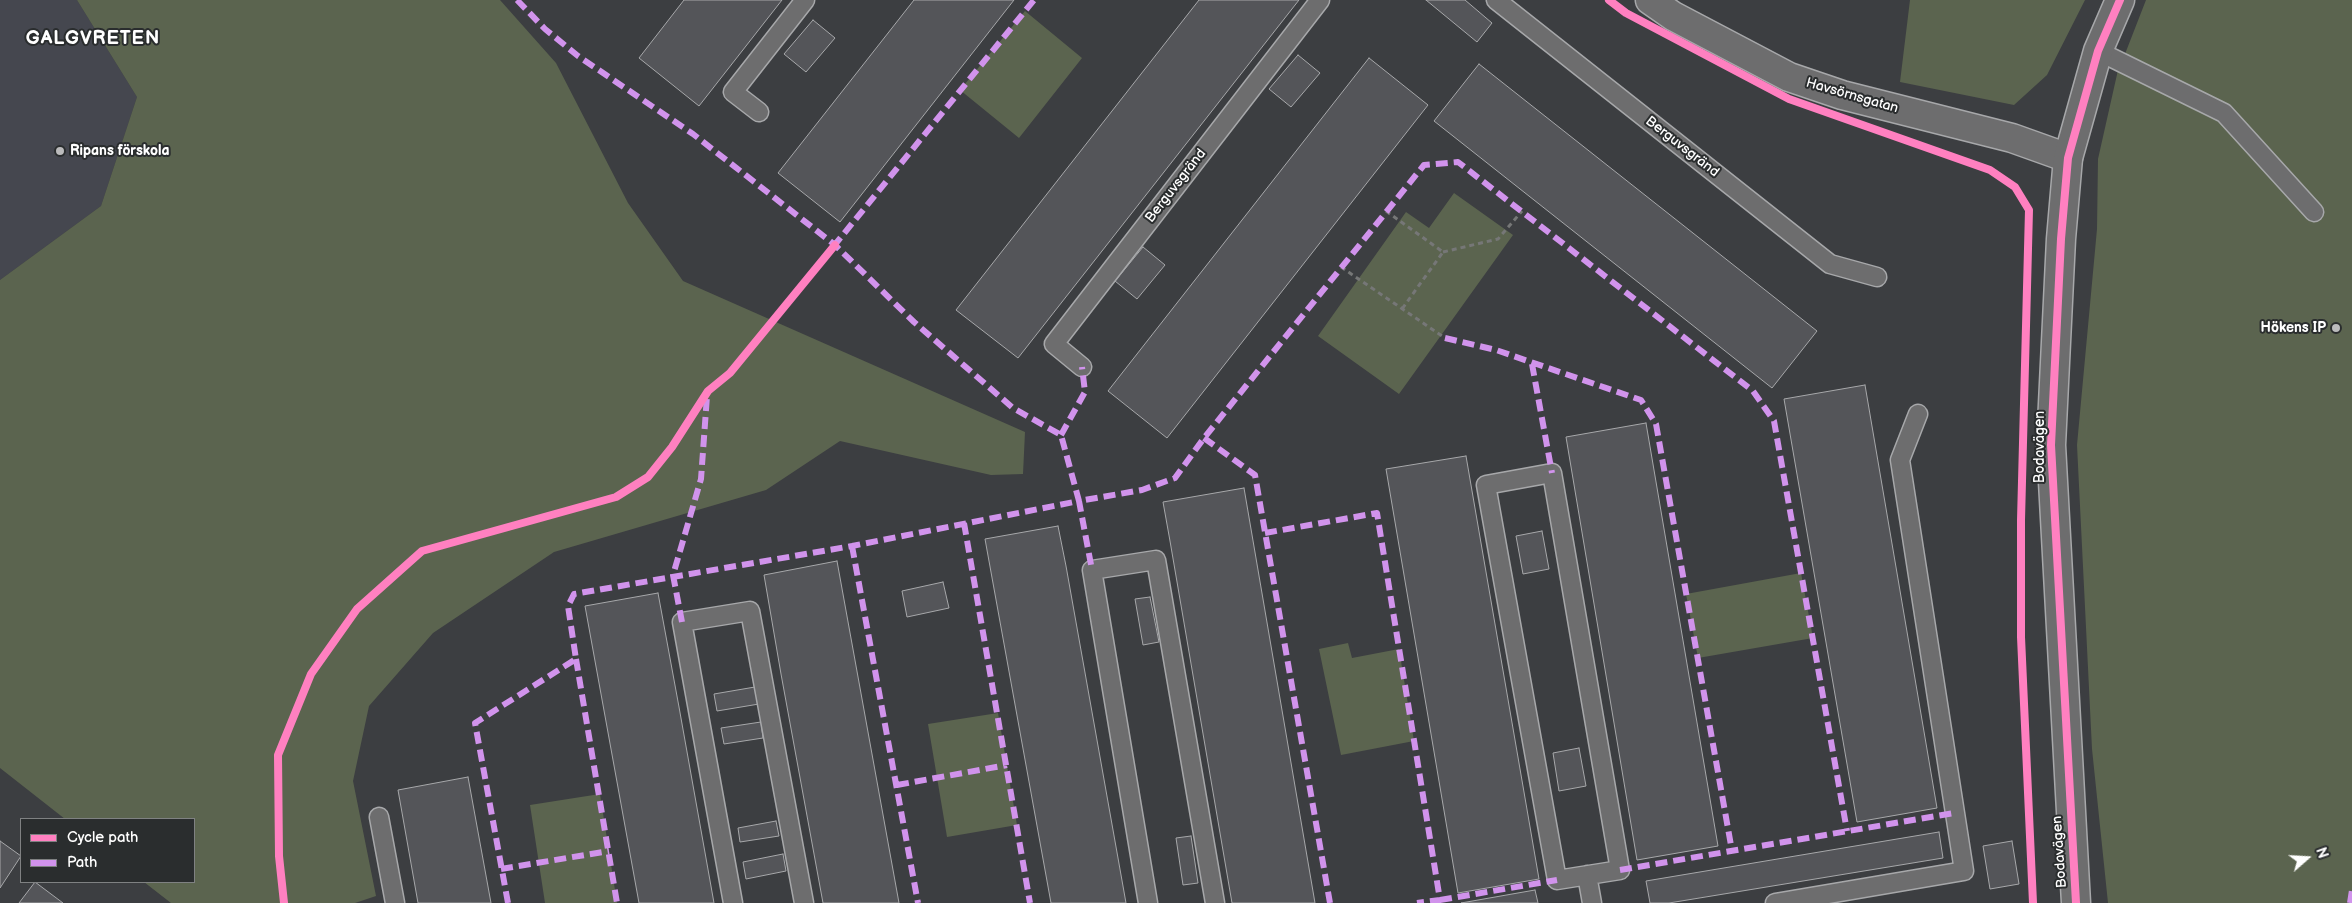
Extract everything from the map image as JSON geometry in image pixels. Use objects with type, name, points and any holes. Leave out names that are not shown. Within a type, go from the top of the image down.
[{"type":"street","name":"Havsörnsgatan","points":[[1650,0],[1673,16],[1789,77],[1842,95],[2012,138],[2068,158]]},
{"type":"street","name":"Bodavägen","points":[[2076,903],[2050,445],[2061,239],[2068,158],[2098,51],[2120,0]]},
{"type":"lane","points":[[759,112],[733,92],[805,0]]},
{"type":"lane","name":"Berguvsgränd","points":[[1082,366],[1054,344],[1320,0]]},
{"type":"lane","name":"Berguvsgränd","points":[[1496,0],[1830,264],[1877,277]]},
{"type":"lane","points":[[2098,51],[2224,113],[2314,212]]},
{"type":"lane","points":[[1775,903],[1964,871],[1900,460],[1918,414]]},
{"type":"lane","points":[[1552,473],[1620,870],[1587,875],[1557,880],[1486,484],[1552,473]]},
{"type":"lane","points":[[1148,903],[1092,570],[1156,560],[1215,903]]},
{"type":"lane","points":[[733,903],[682,622],[750,610],[804,903]]},
{"type":"lane","points":[[379,817],[395,903]]},
{"type":"lane","points":[[1587,875],[1592,903]]},
{"type":"path","points":[[1386,211],[1443,252]]},
{"type":"path","points":[[1402,309],[1443,252],[1498,239],[1522,211]]},
{"type":"path","points":[[1341,267],[1445,338]]},
{"type":"shaded area","name":"Ripans förskola","points":[[0,0],[77,0],[137,97],[101,206],[0,280]]},
{"type":"green space","points":[[77,0],[500,0],[556,63],[628,203],[683,281],[1025,432],[1023,474],[991,475],[840,441],[766,490],[554,552],[433,633],[369,706],[353,781],[376,896],[355,903],[171,903],[145,883],[195,883],[195,818],[64,818],[0,768],[0,280],[101,206],[137,97]]},
{"type":"green space","points":[[1910,0],[2085,0],[2047,75],[2014,105],[1900,82]]},
{"type":"green space","points":[[2146,0],[2352,0],[2352,903],[2108,903],[2092,749],[2077,445],[2097,229],[2098,159],[2118,70],[2224,124],[2223,105],[2125,54]]},
{"type":"green space","points":[[1025,11],[1082,58],[1019,138],[960,90]]},
{"type":"green space","points":[[1454,193],[1513,235],[1399,394],[1318,336],[1406,212],[1429,228]]},
{"type":"green space","points":[[1801,573],[1813,638],[1698,658],[1686,594]]},
{"type":"green space","points":[[1348,643],[1352,658],[1399,649],[1414,741],[1341,755],[1319,649]]},
{"type":"green space","points":[[998,713],[1017,825],[947,837],[928,724]]},
{"type":"green space","points":[[600,794],[617,903],[545,903],[530,805]]},
{"type":"building","points":[[684,0],[782,0],[699,106],[639,58]]},
{"type":"building","points":[[914,0],[1014,0],[840,222],[778,173]]},
{"type":"building","points":[[1199,0],[1299,0],[1018,358],[956,310]]},
{"type":"building","points":[[1426,0],[1465,0],[1492,23],[1477,42]]},
{"type":"building","points":[[813,20],[835,38],[806,72],[784,54]]},
{"type":"building","points":[[1298,55],[1320,73],[1291,107],[1269,89]]},
{"type":"building","points":[[1369,58],[1428,105],[1167,438],[1108,391]]},
{"type":"building","points":[[1479,64],[1817,331],[1772,388],[1434,121]]},
{"type":"building","points":[[1143,247],[1165,265],[1137,299],[1115,281]]},
{"type":"building","points":[[1865,385],[1937,808],[1857,822],[1784,399]]},
{"type":"building","points":[[1646,423],[1718,846],[1637,860],[1566,437]]},
{"type":"building","points":[[1466,456],[1539,879],[1458,893],[1386,469]]},
{"type":"building","points":[[1244,488],[1315,903],[1232,903],[1163,502]]},
{"type":"building","points":[[1058,526],[1126,903],[1051,903],[985,539]]},
{"type":"building","points":[[1542,531],[1549,569],[1523,574],[1516,536]]},
{"type":"building","points":[[837,561],[899,903],[823,903],[781,674],[764,575]]},
{"type":"building","points":[[943,582],[949,608],[907,617],[902,591]]},
{"type":"building","points":[[658,593],[714,903],[639,903],[585,606]]},
{"type":"building","points":[[1150,597],[1159,642],[1143,645],[1135,599]]},
{"type":"building","points":[[755,687],[759,704],[717,711],[714,694]]},
{"type":"building","points":[[761,722],[763,738],[724,744],[721,728]]},
{"type":"building","points":[[1579,748],[1586,786],[1559,791],[1553,753]]},
{"type":"building","points":[[468,777],[491,903],[418,903],[398,790]]},
{"type":"building","points":[[776,821],[779,836],[740,842],[738,828]]},
{"type":"building","points":[[1939,832],[1943,858],[1669,903],[1650,903],[1646,881]]},
{"type":"building","points":[[1191,836],[1198,883],[1183,885],[1176,838]]},
{"type":"building","points":[[0,841],[20,855],[20,858],[0,888]]},
{"type":"building","points":[[2012,841],[2019,884],[1990,889],[1983,846]]},
{"type":"building","points":[[783,854],[786,871],[746,879],[743,862]]},
{"type":"building","points":[[34,883],[36,883],[63,903],[19,903]]},
{"type":"building","points":[[1535,890],[1538,903],[1461,903]]},
{"type":"marked path","points":[[517,0],[545,29],[578,56],[693,134],[835,245],[914,322],[1013,408],[1061,435],[1079,501],[1142,490],[1175,478],[1204,438],[1424,165],[1458,162],[1753,391],[1774,421],[1847,831]]},
{"type":"marked path","points":[[833,247],[1034,0]]},
{"type":"marked path","points":[[1445,338],[1496,350],[1641,400],[1656,424],[1732,851]]},
{"type":"marked path","points":[[1532,364],[1552,473]]},
{"type":"marked path","points":[[1061,435],[1085,392],[1082,367]]},
{"type":"marked path","points":[[682,622],[673,575],[701,479],[707,396]]},
{"type":"marked path","points":[[1204,438],[1255,475],[1330,903]]},
{"type":"marked path","points":[[508,903],[475,723],[576,659],[568,606],[574,594],[852,546],[1079,501],[1092,570]]},
{"type":"marked path","points":[[1265,533],[1377,513],[1440,900],[1417,903]]},
{"type":"marked path","points":[[964,523],[1030,903]]},
{"type":"marked path","points":[[852,546],[918,903]]},
{"type":"marked path","points":[[576,659],[617,903]]},
{"type":"marked path","points":[[897,785],[1007,765]]},
{"type":"marked path","points":[[1620,870],[1954,813]]},
{"type":"marked path","points":[[501,869],[609,851]]},
{"type":"marked path","points":[[1440,900],[1557,880]]},
{"type":"marked path","points":[[2350,903],[2352,890]]},
{"type":"cycle path","points":[[1609,0],[1626,13],[1789,99],[1990,170],[2015,187],[2029,210],[2021,520],[2021,637],[2033,903]]},
{"type":"cycle path","points":[[2076,903],[2051,445],[2061,239],[2068,158],[2098,51],[2120,0]]},
{"type":"cycle path","points":[[284,903],[279,856],[278,755],[311,674],[357,609],[422,551],[616,497],[648,477],[672,447],[708,391],[730,373],[835,245]]},
{"type":"place","name":"Ripans förskola","points":[[60,151]]},
{"type":"place","name":"Hökens IP","points":[[2336,328]]},
{"type":"district","name":"GALGVRETEN","points":[[93,39]]}]
